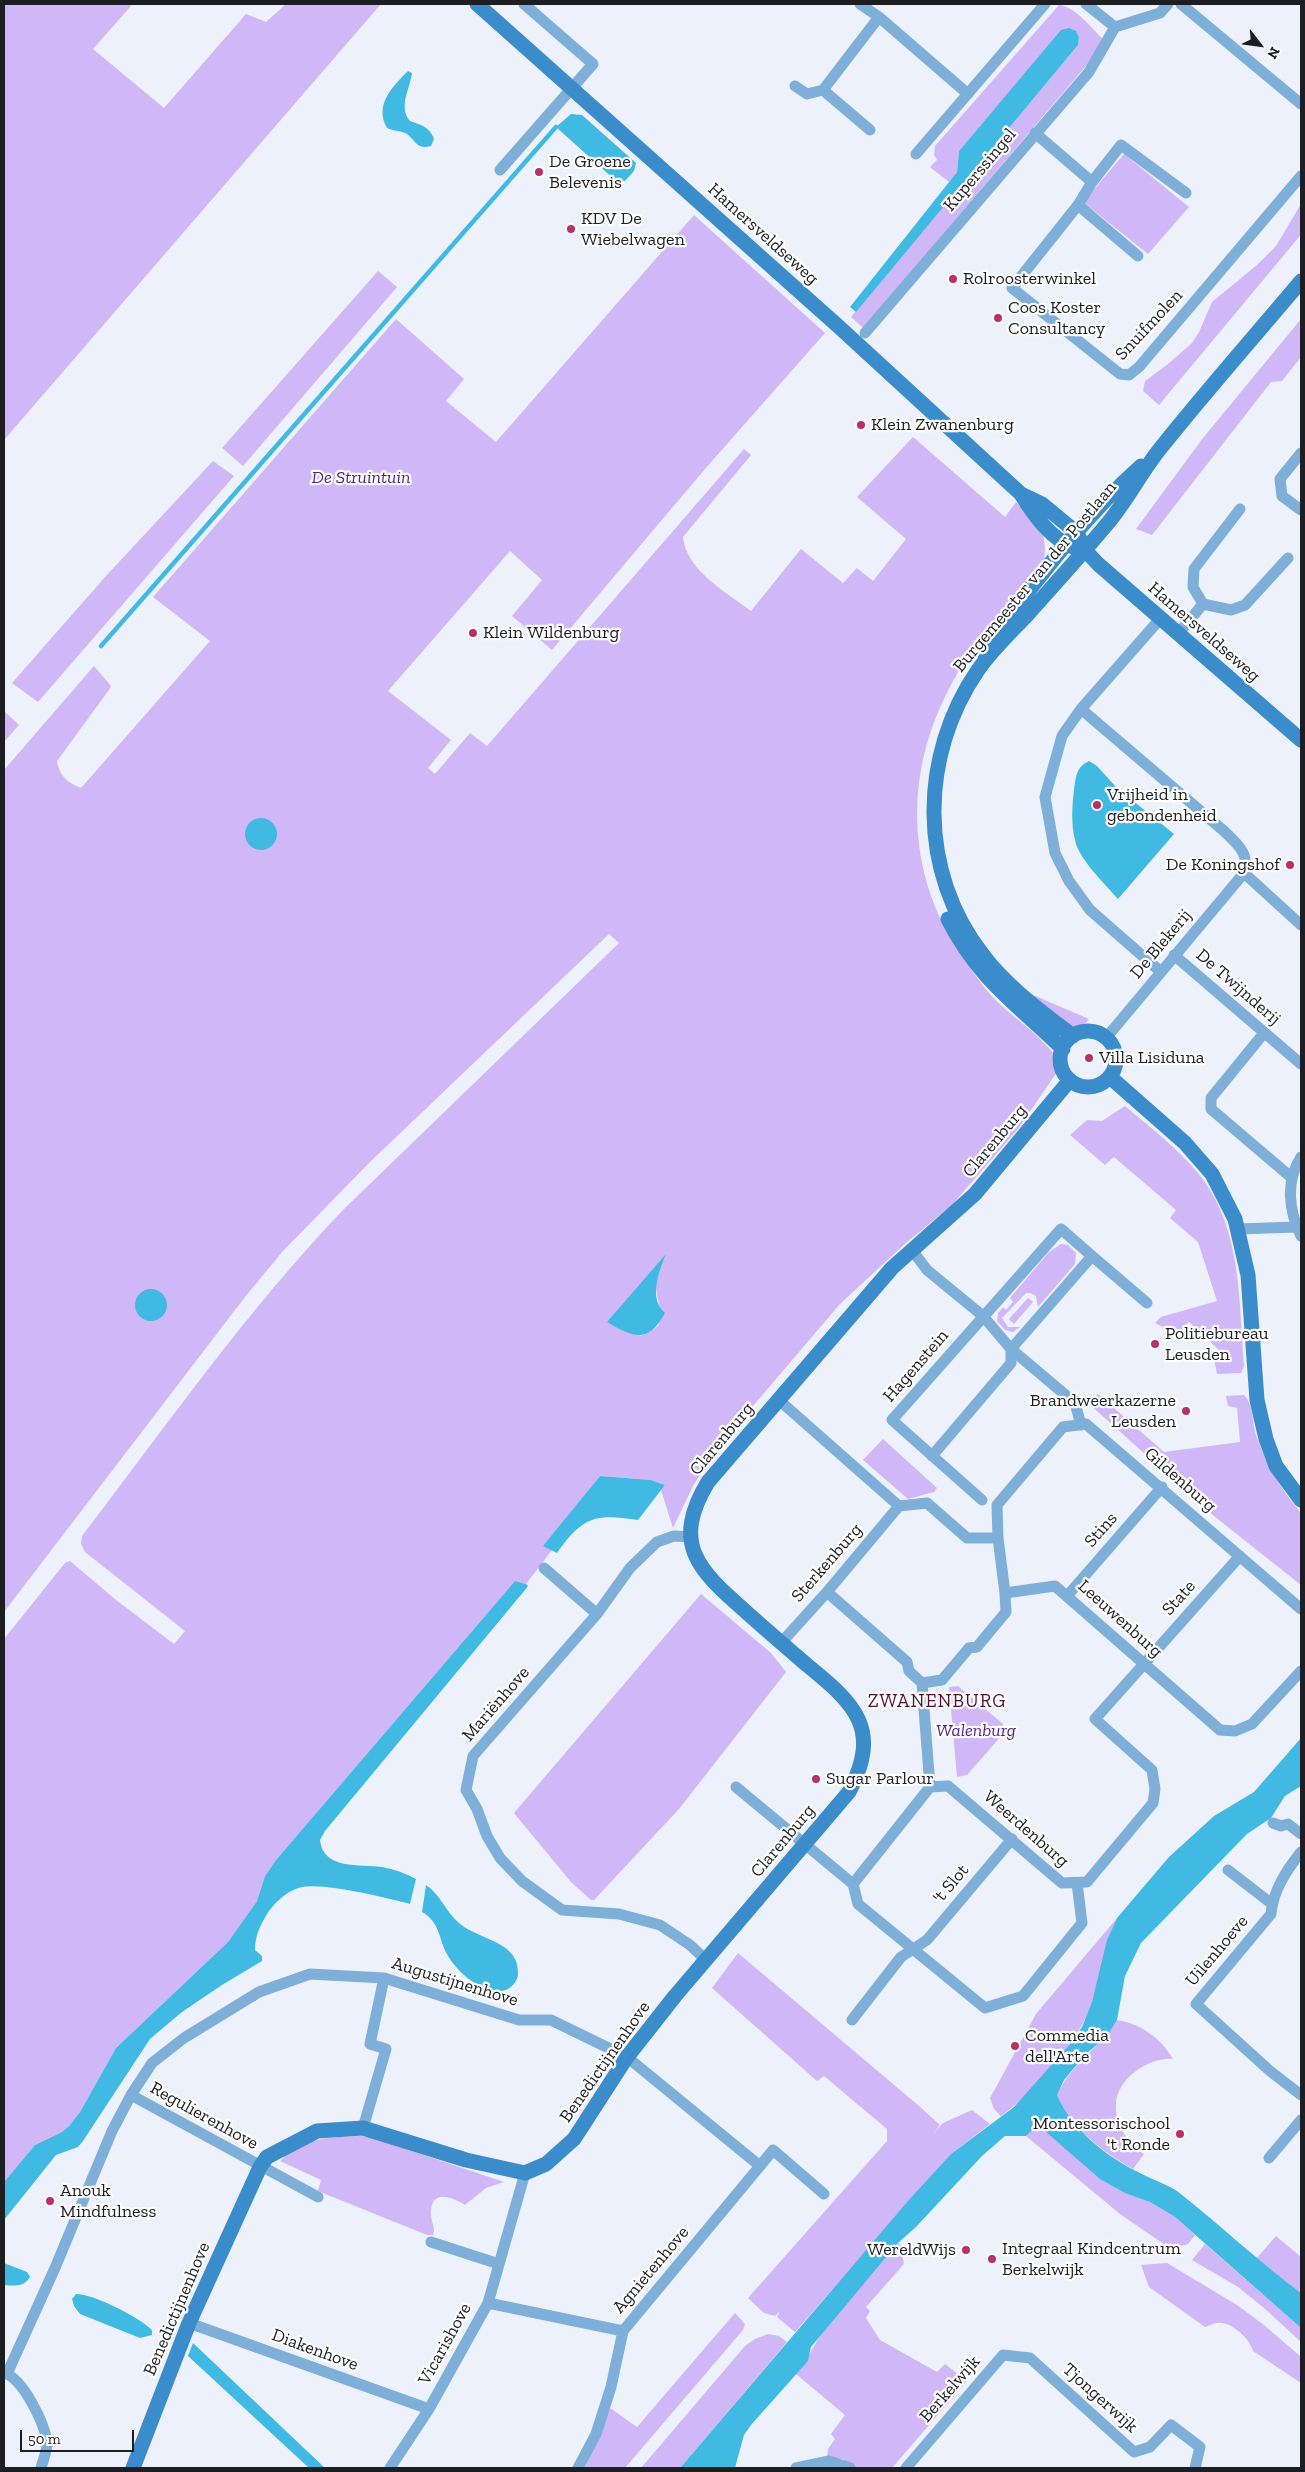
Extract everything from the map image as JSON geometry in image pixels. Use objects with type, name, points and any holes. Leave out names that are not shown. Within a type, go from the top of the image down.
[{"type":"street","name":"Hamersveldseweg","points":[[476,4],[838,326],[1022,494],[1042,504],[1077,533],[1084,550],[1160,619],[1301,740]]},
{"type":"street","points":[[500,170],[593,64],[524,4]]},
{"type":"street","points":[[860,4],[879,17],[968,94]]},
{"type":"street","points":[[916,154],[1045,4]]},
{"type":"street","points":[[1086,4],[1115,27],[1160,13],[1168,4]]},
{"type":"street","points":[[1181,4],[1301,104]]},
{"type":"street","points":[[795,86],[807,94],[823,90],[879,17]]},
{"type":"street","name":"Kuperssingel","points":[[865,333],[1089,72],[1115,27]]},
{"type":"street","points":[[823,90],[870,130]]},
{"type":"street","points":[[1035,133],[1092,182]]},
{"type":"street","points":[[1138,256],[1078,205],[1092,182],[1121,145],[1186,193]]},
{"type":"street","name":"Snuifmolen","points":[[1078,205],[1012,288],[1120,374],[1129,375],[1139,367],[1301,176]]},
{"type":"street","name":"Burgemeester van der Postlaan","points":[[1073,1036],[1006,980],[982,954],[966,930],[951,901],[940,866],[934,803],[937,768],[944,741],[954,714],[970,683],[991,654],[1118,511],[1158,452],[1301,281]]},
{"type":"street","name":"Burgemeester van der Postlaan","points":[[1063,1048],[986,978],[958,938],[943,908],[933,876],[926,841],[924,798],[932,747],[954,692],[972,664],[1066,545],[1108,496],[1158,452]]},
{"type":"street","points":[[1301,453],[1280,479],[1282,496],[1301,510]]},
{"type":"street","name":"Hamersveldseweg","points":[[1022,494],[1033,514],[1066,545],[1084,550]]},
{"type":"street","points":[[1240,510],[1194,569],[1192,587],[1203,604],[1231,610],[1245,605],[1288,558]]},
{"type":"street","points":[[1178,634],[1203,604]]},
{"type":"street","points":[[1160,619],[1081,708],[1062,736],[1045,797],[1055,853],[1069,882],[1090,910],[1160,972]]},
{"type":"street","points":[[1081,708],[1224,831],[1243,850],[1247,863],[1244,873],[1301,925]]},
{"type":"street","name":"De Blekerij","points":[[1106,1038],[1244,873]]},
{"type":"street","name":"De Twijnderij","points":[[1174,955],[1301,1064]]},
{"type":"street","points":[[1090,1031],[1106,1038],[1113,1046],[1116,1056],[1115,1067],[1110,1077],[1102,1084],[1091,1087],[1080,1086],[1070,1080],[1063,1071],[1060,1060],[1063,1048],[1073,1036],[1090,1031]]},
{"type":"street","points":[[1264,1033],[1211,1098],[1211,1109],[1292,1178]]},
{"type":"street","points":[[1110,1077],[1185,1143],[1212,1174],[1235,1219],[1248,1275],[1257,1400],[1266,1439],[1276,1466],[1301,1500]]},
{"type":"street","name":"Clarenburg","points":[[706,1960],[849,1792],[859,1772],[864,1752],[862,1729],[855,1710],[842,1693],[781,1643],[704,1573],[695,1555],[691,1536],[696,1502],[708,1482],[780,1401],[892,1268],[974,1194],[1070,1080]]},
{"type":"street","points":[[1238,1229],[1299,1232],[1290,1200],[1292,1178],[1301,1157]]},
{"type":"street","name":"Hagenstein","points":[[982,1500],[892,1420],[1061,1229],[1147,1303]]},
{"type":"street","points":[[912,1250],[927,1270],[983,1316],[1011,1348],[1075,1403],[1081,1425],[1063,1427],[996,1505],[1006,1612],[977,1647],[969,1648],[942,1680],[922,1684]]},
{"type":"street","points":[[932,1456],[1012,1363],[1011,1348],[1092,1256]]},
{"type":"street","points":[[780,1401],[900,1506],[927,1503],[967,1538],[998,1538]]},
{"type":"street","name":"Gildenburg","points":[[1081,1425],[1086,1424],[1162,1487],[1301,1608]]},
{"type":"street","name":"Stins","points":[[1068,1595],[1162,1487]]},
{"type":"street","name":"Sterkenburg","points":[[781,1643],[900,1506]]},
{"type":"street","name":"Mariënhove","points":[[691,1536],[674,1536],[657,1542],[630,1568],[598,1614],[473,1756],[466,1790],[477,1809],[487,1836],[500,1858],[522,1881],[562,1910],[619,1914],[660,1925],[690,1945],[706,1960]]},
{"type":"street","name":"State","points":[[1144,1664],[1240,1556]]},
{"type":"street","points":[[544,1568],[598,1614]]},
{"type":"street","name":"Leeuwenburg","points":[[1005,1593],[1056,1586],[1220,1730],[1235,1731],[1252,1724],[1301,1671]]},
{"type":"street","points":[[827,1592],[907,1662],[909,1671],[922,1684],[930,1787],[853,1884]]},
{"type":"street","name":"Weerdenburg","points":[[930,1787],[948,1786],[1062,1883],[1087,1882],[1154,1802],[1155,1789],[1152,1770],[1095,1719],[1144,1664]]},
{"type":"street","points":[[736,1787],[853,1884],[858,1904],[985,2008],[1023,1996],[1082,1923],[1077,1883]]},
{"type":"street","points":[[1273,1823],[1281,1826],[1288,1824],[1301,1834]]},
{"type":"street","name":"'t Slot","points":[[852,2020],[901,1957],[927,1940],[1012,1839]]},
{"type":"street","name":"Uilenhoeve","points":[[1301,1852],[1285,1872],[1272,1904],[1271,1914],[1196,2004],[1270,2071],[1301,2095]]},
{"type":"street","points":[[1228,1870],[1272,1904]]},
{"type":"street","name":"Benedictijnenhove","points":[[133,2468],[189,2323],[260,2167],[267,2158],[317,2131],[363,2128],[466,2160],[525,2173],[546,2164],[574,2139],[627,2057],[706,1960]]},
{"type":"street","name":"Augustijnenhove","points":[[5,2373],[55,2268],[112,2131],[131,2095],[152,2063],[184,2038],[258,1992],[310,1974],[384,1978],[519,2020],[551,2020],[627,2057]]},
{"type":"street","points":[[363,2128],[386,2049],[370,2044],[384,1978]]},
{"type":"street","points":[[627,2057],[760,2166]]},
{"type":"street","name":"Regulierenhove","points":[[131,2095],[260,2167]]},
{"type":"street","points":[[1269,2158],[1301,2120]]},
{"type":"street","name":"Agnietenhove","points":[[578,2468],[596,2434],[611,2387],[623,2331],[772,2150],[824,2194]]},
{"type":"street","points":[[260,2167],[318,2197]]},
{"type":"street","points":[[488,2302],[525,2173]]},
{"type":"street","points":[[432,2242],[499,2264]]},
{"type":"street","name":"Vicarishove","points":[[390,2468],[429,2409],[488,2302],[623,2331]]},
{"type":"street","name":"Diakenhove","points":[[189,2323],[429,2409]]},
{"type":"street","name":"Berkelwijk","points":[[906,2468],[1003,2355],[1030,2358]]},
{"type":"street","name":"Tjongerwijk","points":[[1030,2358],[1134,2452],[1150,2448],[1171,2425],[1200,2447],[1195,2468]]},
{"type":"street","points":[[5,2373],[34,2404],[47,2443],[41,2468]]},
{"type":"street","points":[[796,2468],[829,2461],[850,2468]]},
{"type":"green space","points":[[4,4],[129,4],[131,6],[93,49],[164,108],[246,14],[266,22],[286,4],[381,4],[4,440]]},
{"type":"green space","points":[[1059,5],[1071,10],[1083,19],[1103,39],[1102,47],[863,328],[851,317],[1078,45],[1079,38],[1061,31],[959,151],[957,172],[949,182],[930,167],[937,160],[934,155],[935,146]]},
{"type":"green space","points":[[1124,154],[1189,207],[1148,254],[1083,202]]},
{"type":"green space","points":[[1301,204],[1301,233],[1299,237],[1159,405],[1143,391],[1145,381],[1192,343],[1212,302],[1257,265],[1276,246]]},
{"type":"green space","name":"De Struintuin","points":[[694,215],[825,333],[705,469],[552,650],[512,616],[542,580],[510,551],[388,691],[451,740],[428,768],[435,774],[470,733],[487,746],[744,449],[751,455],[683,537],[686,549],[692,560],[709,580],[751,611],[801,549],[843,583],[857,568],[873,581],[906,539],[857,497],[913,437],[1005,517],[1016,502],[1030,516],[1043,536],[1045,554],[1043,565],[980,640],[949,689],[934,723],[924,758],[918,793],[918,828],[922,862],[931,896],[946,929],[965,961],[991,995],[1052,1052],[1058,1060],[1057,1072],[1018,1129],[951,1206],[907,1242],[840,1304],[718,1447],[693,1486],[673,1528],[661,1490],[665,1485],[651,1480],[600,1476],[544,1546],[552,1550],[526,1584],[515,1581],[276,1860],[265,1876],[257,1901],[228,1942],[116,2048],[80,2112],[69,2126],[62,2132],[35,2145],[4,2182],[4,1639],[65,1563],[70,1561],[116,1600],[174,1644],[185,1631],[85,1552],[81,1544],[82,1536],[208,1369],[308,1247],[344,1209],[619,943],[609,934],[370,1162],[283,1251],[245,1297],[4,1612],[4,770],[94,666],[111,686],[57,761],[62,775],[72,784],[81,788],[210,641],[153,597],[396,319],[464,379],[446,401],[496,442]],"holes":[[[665,1256],[655,1284],[660,1309],[659,1325],[649,1333],[640,1336],[608,1322]]]},
{"type":"green space","points":[[378,271],[397,287],[243,466],[222,448]]},
{"type":"green space","points":[[1301,319],[1301,357],[1282,381],[1271,382],[1152,535],[1136,529],[1203,438]]},
{"type":"green space","points":[[213,461],[234,476],[38,702],[12,683],[106,576]]},
{"type":"green space","points":[[4,711],[19,725],[4,742]]},
{"type":"green space","points":[[1024,991],[1089,1019],[1081,1029],[1070,1026]]},
{"type":"green space","points":[[1125,1106],[1163,1138],[1198,1173],[1212,1194],[1223,1217],[1231,1240],[1239,1291],[1244,1366],[1241,1373],[1217,1374],[1214,1359],[1221,1352],[1189,1322],[1177,1334],[1155,1323],[1161,1317],[1217,1301],[1198,1242],[1170,1218],[1176,1210],[1114,1157],[1105,1165],[1070,1135],[1087,1120],[1102,1121]]},
{"type":"green space","points":[[1061,1244],[1068,1245],[1076,1253],[1075,1264],[1038,1307],[1036,1296],[1026,1293],[1002,1318],[1008,1327],[1020,1327],[1013,1332],[1005,1330],[997,1321],[998,1313],[1003,1307],[1006,1310],[1013,1302],[1010,1298],[1049,1252]]},
{"type":"green space","points":[[1028,1298],[1033,1302],[1014,1324],[1009,1319]]},
{"type":"green space","points":[[1098,1394],[1164,1452],[1240,1442],[1237,1408],[1228,1406],[1226,1396],[1244,1395],[1250,1404],[1256,1435],[1269,1467],[1301,1513],[1301,1585],[1214,1516],[1088,1403]]},
{"type":"green space","points":[[883,1439],[937,1488],[934,1492],[908,1499],[863,1460]]},
{"type":"green space","points":[[701,1594],[771,1653],[786,1672],[679,1809],[594,1900],[591,1900],[571,1882],[514,1813]]},
{"type":"green space","name":"Walenburg","points":[[958,1686],[1003,1724],[1003,1734],[967,1775],[957,1777],[949,1687]]},
{"type":"green space","points":[[1117,1918],[1109,1939],[1092,2003],[1077,2034],[1041,2080],[1001,2116],[994,2109],[990,2098],[1036,2014]]},
{"type":"green space","points":[[738,1953],[940,2125],[933,2134],[943,2123],[972,2110],[990,2124],[951,2154],[795,2332],[777,2317],[780,2311],[775,2316],[764,2313],[748,2298],[887,2141],[887,2129],[824,2076],[817,2081],[712,1988]]},
{"type":"green space","points":[[1117,2020],[1134,2025],[1150,2033],[1163,2045],[1173,2059],[1164,2059],[1144,2066],[1128,2078],[1117,2095],[1116,2113],[1120,2127],[1128,2139],[1144,2154],[1133,2169],[1110,2155],[1089,2138],[1071,2118],[1057,2095],[1070,2074]]},
{"type":"green space","points":[[1038,2125],[1127,2194],[1150,2202],[1175,2217],[1195,2235],[1188,2244],[1171,2249],[1120,2214],[1026,2136]]},
{"type":"green space","points":[[361,2136],[373,2138],[504,2182],[486,2188],[465,2205],[447,2197],[437,2198],[432,2207],[433,2235],[427,2235],[318,2191],[321,2180],[280,2161],[298,2147],[308,2143],[328,2138]]},
{"type":"green space","points":[[1276,2236],[1301,2257],[1301,2293],[1256,2259]]},
{"type":"green space","points":[[898,2243],[904,2247],[902,2254],[904,2264],[866,2307],[870,2311],[866,2318],[880,2340],[937,2372],[945,2364],[967,2381],[892,2468],[856,2468],[842,2459],[827,2458],[828,2449],[835,2439],[831,2434],[845,2415],[796,2374],[823,2332]]},
{"type":"green space","points":[[1205,2244],[1301,2328],[1301,2342],[1238,2287],[1192,2260]]},
{"type":"green space","points":[[1167,2263],[1237,2305],[1264,2325],[1301,2357],[1301,2383],[1253,2351],[1244,2336],[1234,2328],[1222,2323],[1205,2327],[1149,2287],[1141,2265]]},
{"type":"green space","points":[[735,2313],[745,2324],[743,2330],[625,2468],[585,2468],[610,2408],[637,2427]]},
{"type":"green space","points":[[768,2334],[779,2336],[787,2342],[680,2468],[641,2468],[745,2346],[755,2339]]},
{"type":"water","points":[[1069,28],[1076,31],[1079,38],[1078,45],[856,312],[850,307],[957,172],[959,151],[1061,30]]},
{"type":"water","points":[[408,71],[412,73],[405,110],[410,121],[425,127],[430,132],[434,139],[431,146],[420,146],[407,134],[387,128],[384,120],[384,104],[387,97],[396,83]]},
{"type":"water","points":[[571,114],[582,115],[636,163],[634,171],[625,181],[615,180],[556,127]]},
{"type":"water","points":[[1089,761],[1097,766],[1116,787],[1174,834],[1118,899],[1086,863],[1075,840],[1072,815],[1075,781],[1081,766]]},
{"type":"water","points":[[261,818],[267,819],[272,823],[276,828],[276,840],[272,845],[267,849],[261,850],[255,849],[250,845],[246,840],[245,834],[246,828],[250,823],[255,819]]},
{"type":"water","points":[[666,1254],[656,1285],[657,1300],[665,1313],[659,1323],[646,1334],[639,1335],[632,1334],[607,1322]]},
{"type":"water","points":[[151,1289],[163,1293],[167,1305],[163,1317],[151,1321],[139,1317],[135,1305],[139,1293]]},
{"type":"water","points":[[600,1476],[651,1480],[665,1485],[638,1520],[611,1517],[591,1520],[574,1532],[557,1553],[543,1546]]},
{"type":"water","points":[[515,1581],[528,1586],[325,1831],[320,1840],[323,1850],[335,1861],[344,1864],[386,1868],[416,1879],[410,1904],[357,1892],[313,1886],[298,1888],[283,1897],[267,1914],[257,1936],[255,1950],[262,1956],[262,1961],[182,2012],[150,2039],[83,2141],[78,2147],[56,2155],[4,2220],[4,2182],[35,2145],[62,2132],[69,2126],[80,2112],[116,2048],[228,1942],[257,1901],[265,1876],[276,1860]]},
{"type":"water","points":[[1301,1738],[1301,1786],[1285,1796],[1271,1818],[1247,1834],[1141,1943],[1125,1976],[1117,2020],[1107,2036],[1086,2054],[1064,2080],[1057,2095],[1072,2120],[1092,2142],[1116,2160],[1177,2191],[1301,2293],[1301,2328],[1175,2217],[1150,2202],[1127,2194],[1100,2179],[1038,2125],[1026,2136],[1005,2136],[982,2156],[916,2227],[898,2243],[811,2347],[808,2361],[751,2425],[744,2435],[735,2468],[680,2468],[908,2201],[951,2154],[1014,2107],[1071,2043],[1082,2027],[1092,2002],[1107,1940],[1117,1918],[1169,1857],[1214,1816],[1254,1792]]},
{"type":"water","points":[[426,1885],[435,1893],[459,1923],[467,1929],[496,1942],[512,1954],[517,1963],[518,1976],[510,1988],[500,1991],[482,1987],[466,1977],[453,1963],[445,1950],[433,1921],[422,1912]]},
{"type":"water","points":[[4,2263],[27,2272],[30,2277],[22,2284],[15,2286],[4,2285]]},
{"type":"water","points":[[76,2294],[105,2302],[127,2313],[152,2330],[152,2335],[140,2338],[80,2314],[74,2306],[72,2299]]},
{"type":"water","points":[[193,2343],[325,2468],[309,2468],[188,2356]]},
{"type":"waterway","points":[[101,646],[556,127]]},
{"type":"place","name":"De Groene Belevenis","points":[[539,172]]},
{"type":"place","name":"KDV De Wiebelwagen","points":[[571,229]]},
{"type":"place","name":"Rolroosterwinkel","points":[[953,279]]},
{"type":"place","name":"Coos Koster Consultancy","points":[[998,318]]},
{"type":"place","name":"Klein Zwanenburg","points":[[861,425]]},
{"type":"place","name":"Klein Wildenburg","points":[[473,633]]},
{"type":"place","name":"Vrijheid in gebondenheid","points":[[1097,805]]},
{"type":"place","name":"De Koningshof","points":[[1290,865]]},
{"type":"place","name":"Villa Lisiduna","points":[[1089,1058]]},
{"type":"place","name":"Politiebureau Leusden","points":[[1155,1344]]},
{"type":"place","name":"Brandweerkazerne Leusden","points":[[1186,1411]]},
{"type":"place","name":"Sugar Parlour","points":[[816,1779]]},
{"type":"place","name":"Commedia dell'Arte","points":[[1015,2046]]},
{"type":"place","name":"Montessorischool 't Ronde","points":[[1180,2134]]},
{"type":"place","name":"Anouk Mindfulness","points":[[50,2201]]},
{"type":"place","name":"WereldWijs","points":[[966,2250]]},
{"type":"place","name":"Integraal Kindcentrum Berkelwijk","points":[[992,2259]]},
{"type":"district","name":"ZWANENBURG","points":[[937,1702]]}]
